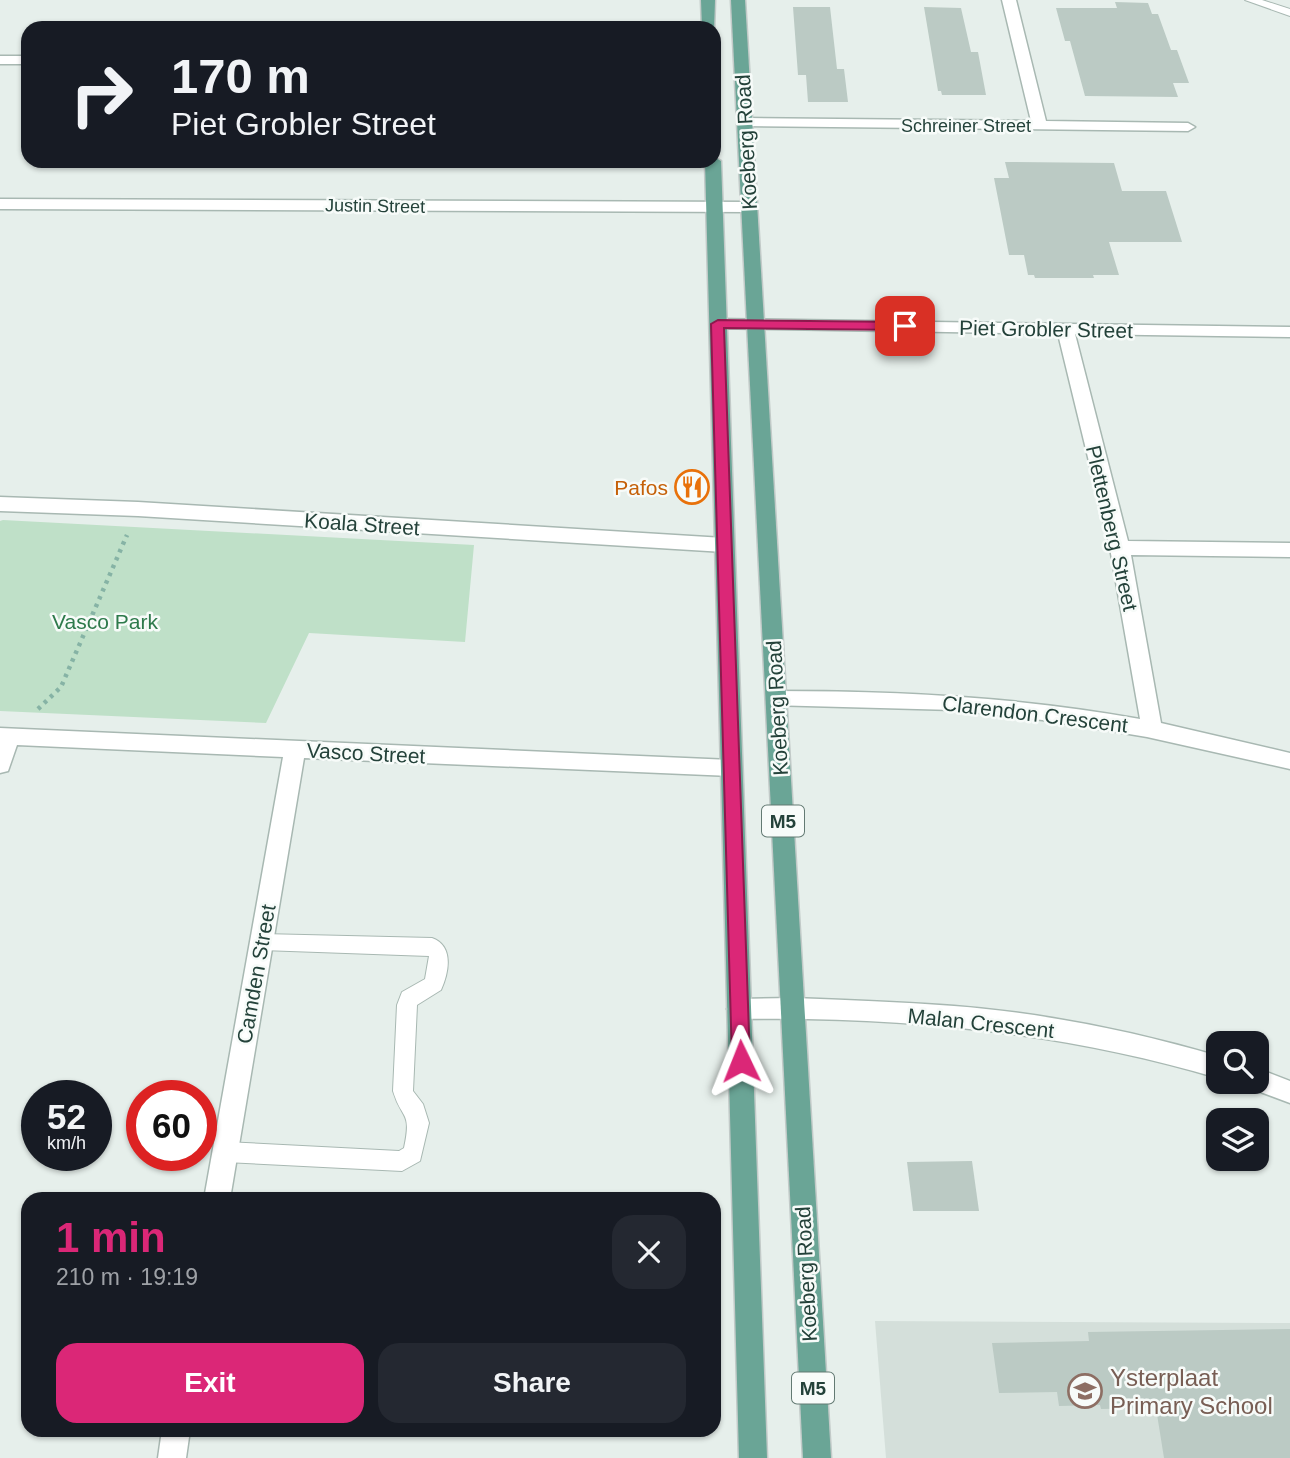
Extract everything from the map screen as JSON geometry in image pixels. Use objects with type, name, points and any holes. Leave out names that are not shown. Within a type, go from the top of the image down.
[{"type":"main road","points":[[708,0],[709,21]]},
{"type":"main road","name":"Koeberg Road","points":[[738,0],[817,1458]]},
{"type":"main road","name":"Koeberg Road","points":[[713,168],[753,1458]]},
{"type":"street","points":[[1009,0],[1040,126]]},
{"type":"street","points":[[0,60],[21,60]]},
{"type":"street","name":"Schreiner Street","points":[[745,122],[1188,127]]},
{"type":"street","name":"Justin Street","points":[[0,204],[749,207]]},
{"type":"street","name":"Piet Grobler Street","points":[[718,324],[1290,332]]},
{"type":"street","name":"Plettenberg Street","points":[[1065,330],[1120,548],[1152,729]]},
{"type":"street","name":"Koala Street","points":[[0,504],[138,509],[724,545]]},
{"type":"street","points":[[1120,548],[1290,550]]},
{"type":"street","name":"Clarendon Crescent","points":[[776,699],[905,700],[985,705],[1068,715],[1152,729],[1290,761]]},
{"type":"street","points":[[0,765],[4,736]]},
{"type":"street","name":"Vasco Street","points":[[4,736],[732,768]]},
{"type":"street","name":"Camden Street","points":[[218,1192],[295,750]]},
{"type":"street","name":"Malan Crescent","points":[[739,1009],[793,1008],[956,1017],[1048,1029],[1171,1053],[1206,1063]]},
{"type":"street","points":[[1269,1084],[1290,1092]]},
{"type":"street","points":[[172,1458],[175,1437]]},
{"type":"lane","points":[[1251,0],[1290,13]]},
{"type":"lane","points":[[225,1152],[402,1161],[413,1154],[418,1119],[417,1113],[404,1098],[403,1091],[407,1005],[409,998],[434,984],[439,953],[437,948],[262,942]]},
{"type":"path","points":[[4,736],[61,687],[138,509]]},
{"type":"shaded area","name":"Ysterplaat Primary School","points":[[875,1321],[1290,1323],[1290,1458],[886,1458]]},
{"type":"green space","name":"Vasco Park","points":[[0,521],[474,545],[465,642],[309,633],[266,723],[0,711]]},
{"type":"building","points":[[1115,2],[1148,3],[1152,14],[1158,14],[1171,50],[1177,50],[1189,83],[1173,83],[1178,97],[1085,96],[1070,41],[1065,41],[1056,8],[1117,8]]},
{"type":"building","points":[[793,7],[830,7],[837,69],[844,69],[848,102],[808,102],[806,75],[798,75]]},
{"type":"building","points":[[924,7],[961,8],[971,52],[978,52],[986,95],[942,95],[941,91],[938,91]]},
{"type":"building","points":[[1005,162],[1114,163],[1122,191],[1166,191],[1182,242],[1109,242],[1119,275],[1093,275],[1094,278],[1035,278],[1034,275],[1028,275],[1024,255],[1009,255],[994,178],[1009,178]]},
{"type":"building","points":[[972,1161],[979,1211],[913,1211],[907,1162]]},
{"type":"building","points":[[1290,1329],[1290,1458],[1164,1458],[1156,1408],[1101,1409],[1100,1405],[1059,1406],[1057,1392],[999,1393],[992,1343],[1089,1341],[1088,1332]]},
{"type":"place","name":"Pafos","points":[[692,487]]},
{"type":"place","name":"Ysterplaat Primary School","points":[[1085,1391]]},
{"type":"route","points":[[741,1061],[718,324],[905,326]]}]
